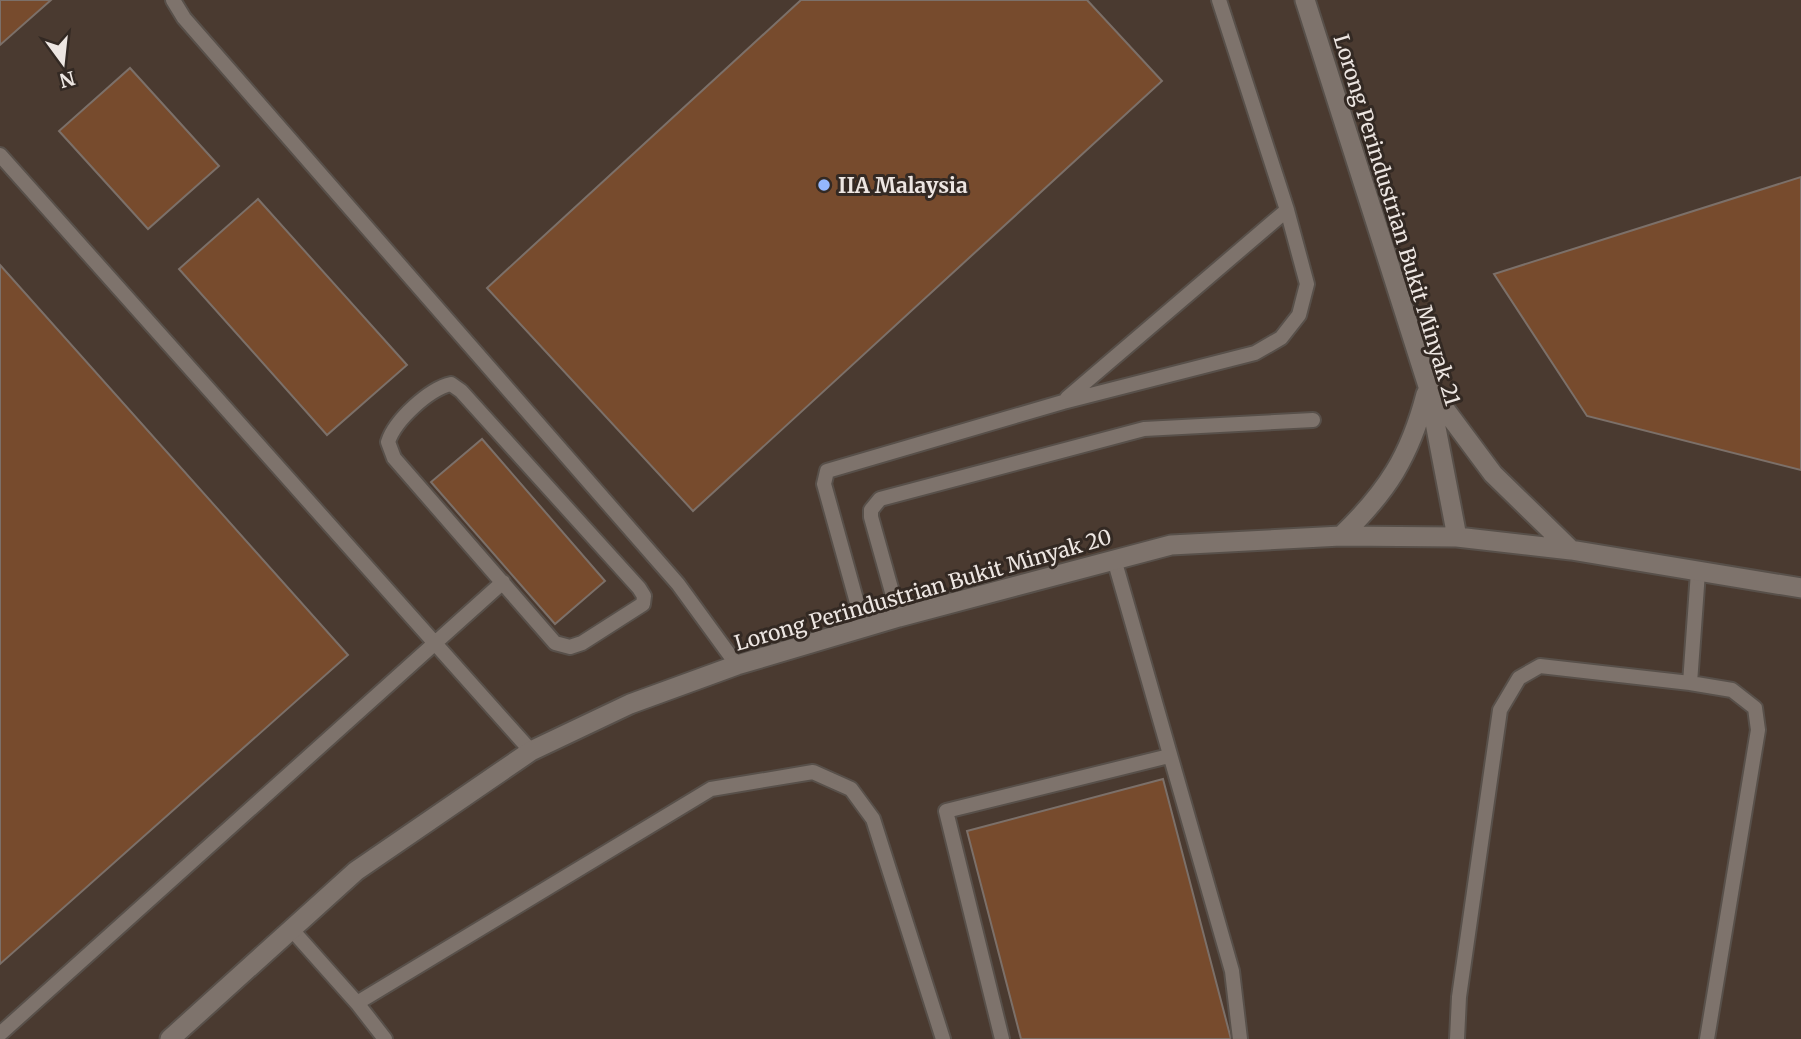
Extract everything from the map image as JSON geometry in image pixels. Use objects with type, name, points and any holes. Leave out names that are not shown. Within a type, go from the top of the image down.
[{"type":"street","name":"Lorong Perindustrian Bukit Minyak 21","points":[[1305,0],[1427,386],[1457,537]]},
{"type":"street","points":[[1341,536],[1373,506],[1399,469],[1417,429],[1427,386]]},
{"type":"street","points":[[1427,386],[1493,474],[1571,551]]},
{"type":"street","name":"Lorong Perindustrian Bukit Minyak 20","points":[[170,1039],[356,871],[531,751],[630,704],[737,665],[899,617],[1171,545],[1341,536],[1457,537],[1571,551],[1801,589]]},
{"type":"lane","points":[[173,0],[184,18],[690,598],[737,665]]},
{"type":"lane","points":[[864,628],[824,484],[827,471],[1063,402],[1221,364],[1255,353],[1281,338],[1299,315],[1307,284],[1287,210],[1219,0]]},
{"type":"lane","points":[[0,155],[531,751]]},
{"type":"lane","points":[[1063,402],[1287,210]]},
{"type":"lane","points":[[451,384],[461,391],[639,588],[644,596],[643,604],[582,643],[570,647],[555,643],[503,582],[390,451],[388,442],[396,426],[438,387],[451,384]]},
{"type":"lane","points":[[899,617],[871,517],[871,510],[880,499],[1144,429],[1313,420]]},
{"type":"lane","points":[[1114,559],[1168,756],[1232,971],[1240,1039]]},
{"type":"lane","points":[[1690,682],[1698,572]]},
{"type":"lane","points":[[0,1034],[503,582]]},
{"type":"lane","points":[[1457,1039],[1459,997],[1500,710],[1519,678],[1540,666],[1690,682],[1732,690],[1755,708],[1758,730],[1707,1039]]},
{"type":"lane","points":[[1002,1039],[946,811],[1168,756]]},
{"type":"lane","points":[[357,1003],[711,789],[813,772],[851,789],[873,818],[943,1039]]},
{"type":"lane","points":[[293,930],[385,1039]]},
{"type":"shaded area","points":[[0,0],[1801,0],[1801,1039],[0,1039]]},
{"type":"building","points":[[0,0],[51,0],[0,45]]},
{"type":"building","name":"IIA Malaysia","points":[[801,0],[1087,0],[1162,81],[693,511],[487,288]]},
{"type":"building","points":[[130,68],[219,166],[148,229],[59,131]]},
{"type":"building","points":[[1801,177],[1801,470],[1587,416],[1494,274]]},
{"type":"building","points":[[258,199],[407,365],[327,435],[179,269]]},
{"type":"building","points":[[0,265],[348,655],[0,964]]},
{"type":"building","points":[[482,439],[605,581],[555,624],[431,482]]},
{"type":"building","points":[[1163,779],[1231,1039],[1021,1039],[967,831]]},
{"type":"place","name":"IIA Malaysia","points":[[824,185]]}]
